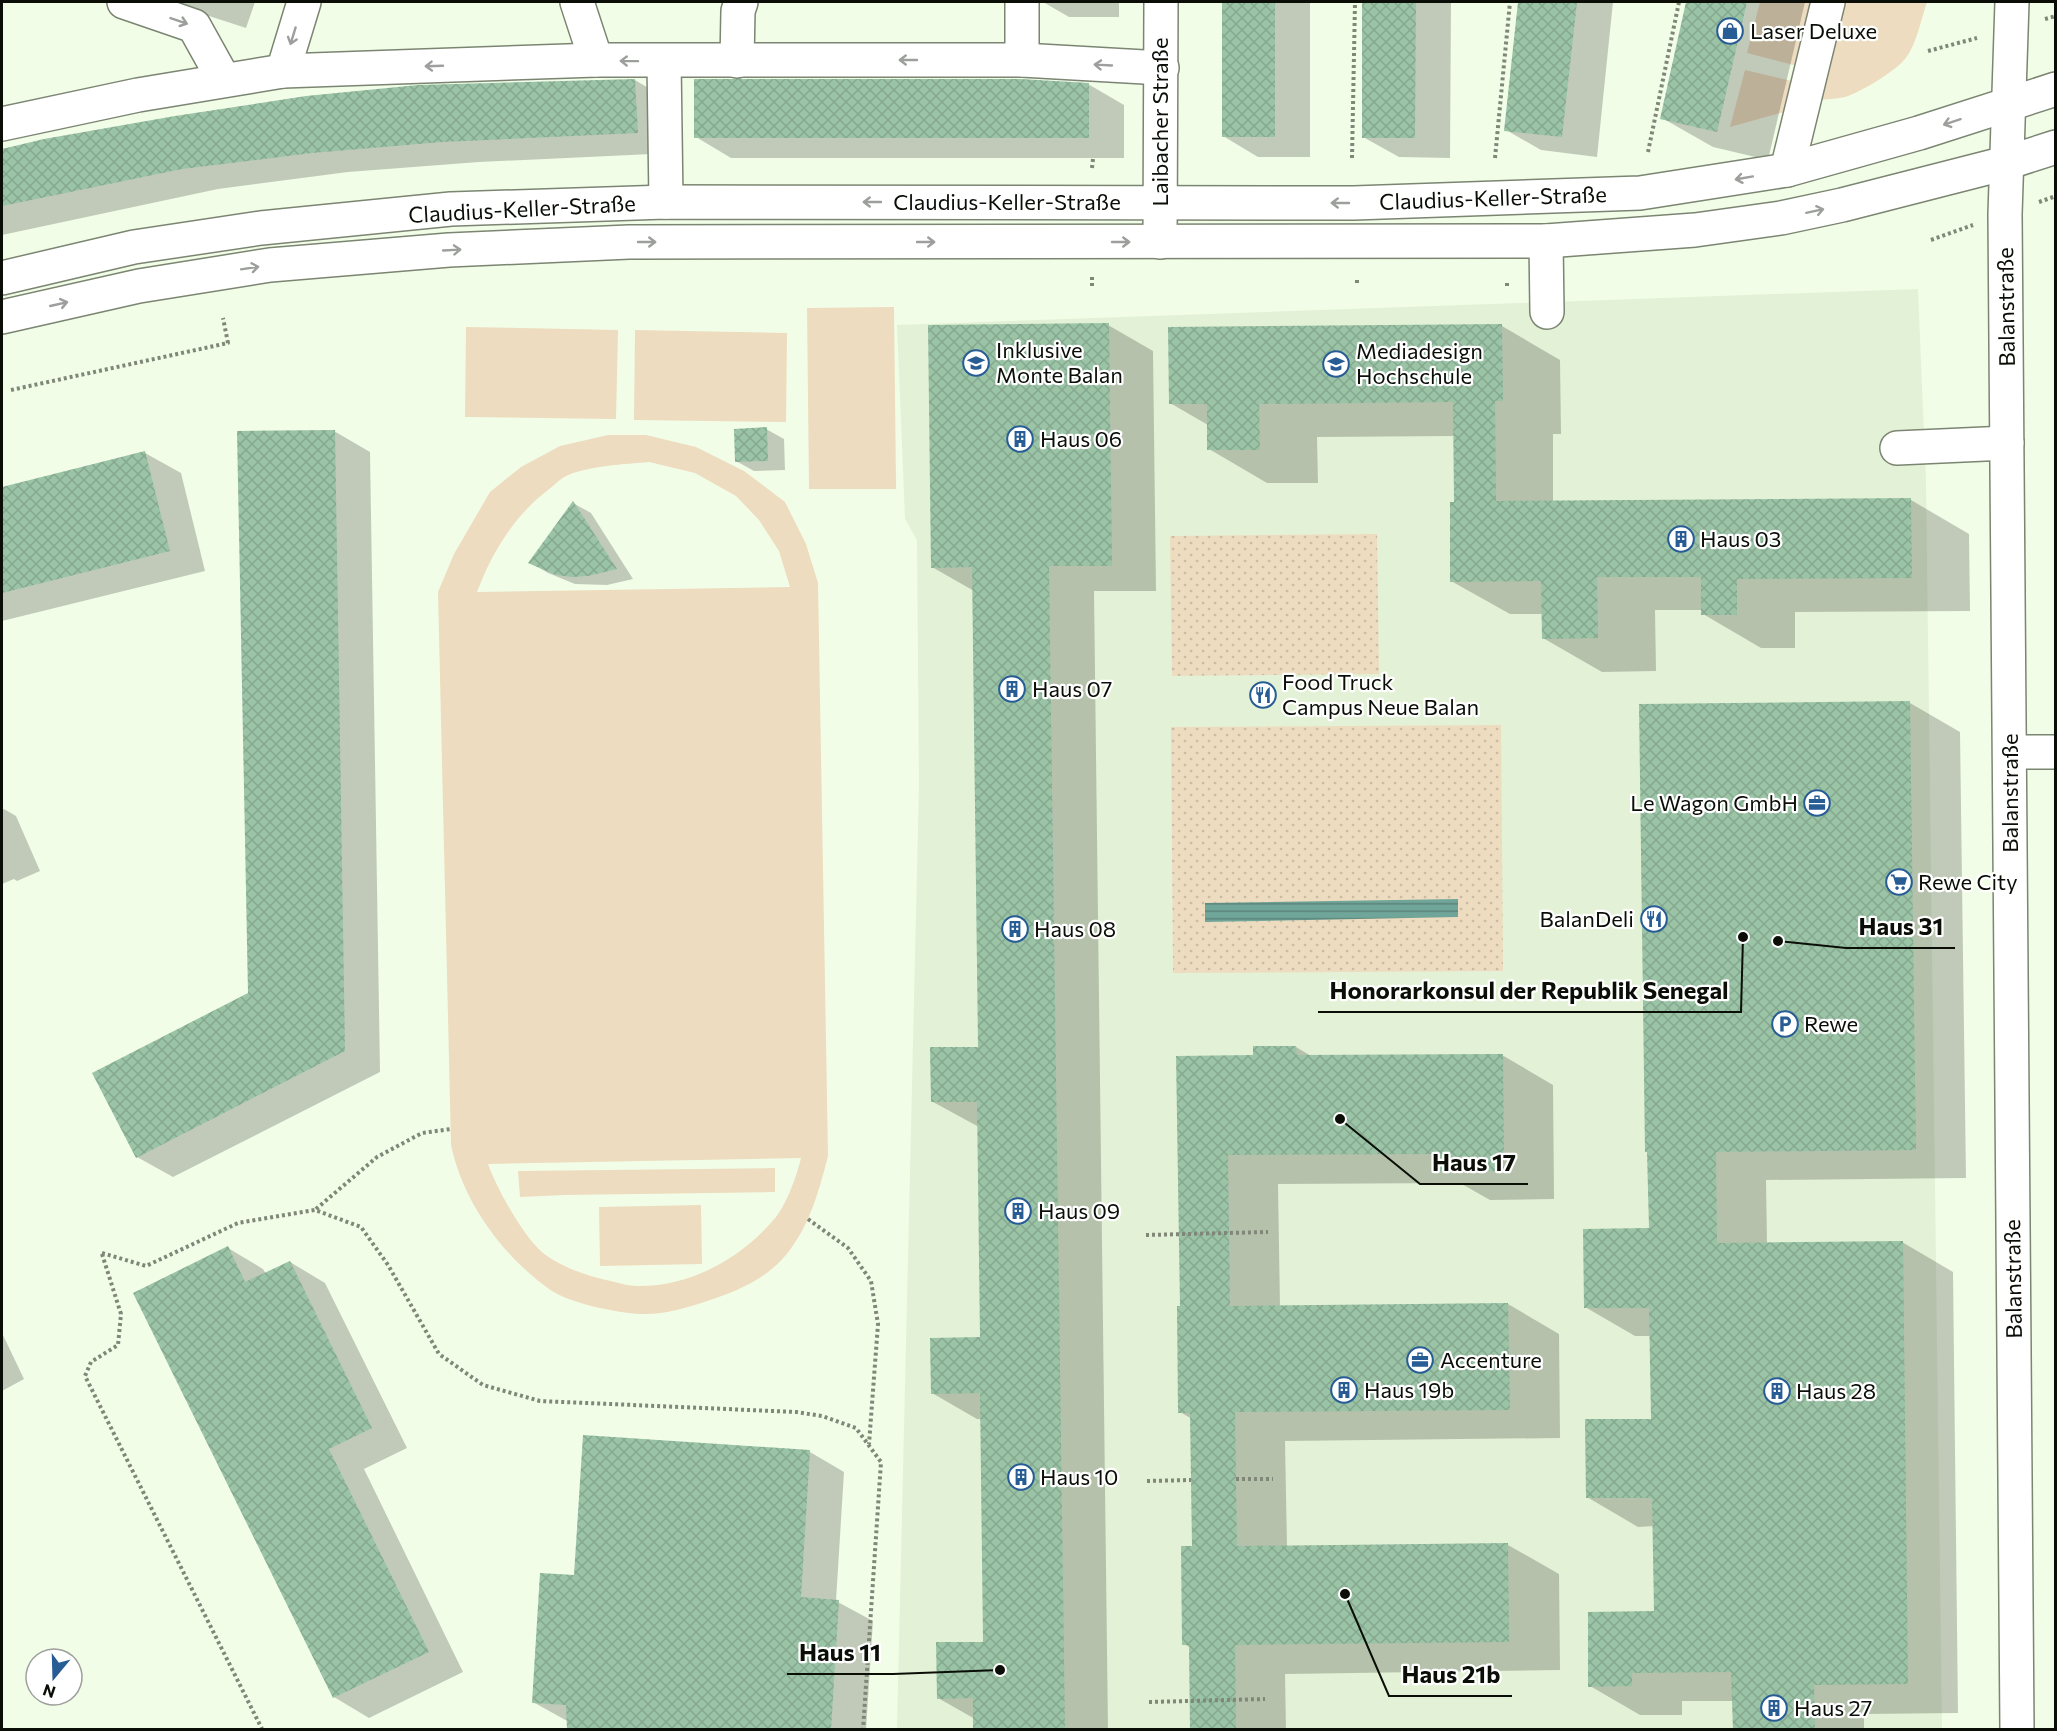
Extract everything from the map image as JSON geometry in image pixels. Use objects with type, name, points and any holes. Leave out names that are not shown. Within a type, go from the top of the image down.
[{"type":"main road","points":[[124,2],[194,26],[224,80]]},
{"type":"main road","points":[[283,71],[304,2]]},
{"type":"main road","points":[[577,2],[596,60]]},
{"type":"main road","points":[[737,61],[738,11],[741,2]]},
{"type":"main road","points":[[1022,2],[1022,60]]},
{"type":"main road","name":"Laibacher Straße","points":[[1160,242],[1161,2]]},
{"type":"main road","points":[[1787,170],[1828,2]]},
{"type":"main road","name":"Balanstraße","points":[[2012,2],[2006,163],[2017,1730]]},
{"type":"main road","points":[[2,124],[138,95],[283,71],[596,60],[1022,60],[1161,68]]},
{"type":"main road","points":[[664,61],[666,202]]},
{"type":"main road","name":"Claudius-Keller-Straße","points":[[2,278],[134,248],[261,228],[451,209],[666,202],[1354,203],[1640,193],[1787,170],[1918,133],[2055,89]]},
{"type":"main road","name":"Claudius-Keller-Straße","points":[[2,317],[139,286],[270,265],[449,250],[629,242],[1545,241],[1695,230],[1781,218],[1842,205],[2006,163],[2055,147]]},
{"type":"main road","points":[[1545,241],[1547,312]]},
{"type":"main road","points":[[1897,448],[2007,443]]},
{"type":"main road","points":[[2010,752],[2055,752]]},
{"type":"path","points":[[1352,158],[1355,2]]},
{"type":"path","points":[[1495,158],[1510,2]]},
{"type":"path","points":[[1648,152],[1679,2]]},
{"type":"path","points":[[1357,280],[1357,286]]},
{"type":"path","points":[[1507,280],[1507,286]]},
{"type":"path","points":[[10,390],[228,343],[223,318]]},
{"type":"path","points":[[315,1210],[377,1157],[422,1133],[451,1129]]},
{"type":"path","points":[[262,1730],[86,1376],[91,1362],[118,1346],[121,1314],[102,1253],[147,1266],[238,1222],[315,1210],[361,1227],[388,1265],[439,1354],[483,1385],[540,1401],[796,1412],[822,1416],[856,1428],[881,1462],[863,1730]]},
{"type":"path","points":[[807,1219],[848,1248],[871,1281],[878,1324],[869,1445]]},
{"type":"path","points":[[1146,1235],[1268,1232]]},
{"type":"path","points":[[1236,1479],[1273,1479]]},
{"type":"path","points":[[1148,1481],[1191,1480]]},
{"type":"path","points":[[1149,1702],[1265,1700]]},
{"type":"shaded area","points":[[1760,2],[1812,2],[1797,66],[1747,53]]},
{"type":"shaded area","points":[[1842,2],[1927,2],[1913,46],[1900,64],[1860,91],[1842,98],[1817,100]]},
{"type":"shaded area","points":[[1745,70],[1792,81],[1784,112],[1730,127]]},
{"type":"shaded area","points":[[1918,289],[1926,481],[1942,1729],[897,1729],[919,784],[917,540],[905,519],[897,325]]},
{"type":"shaded area","points":[[894,307],[896,489],[809,489],[807,308]]},
{"type":"shaded area","points":[[466,327],[618,330],[616,419],[465,417]]},
{"type":"shaded area","points":[[635,330],[787,333],[786,422],[634,420]]},
{"type":"shaded area","points":[[608,435],[646,435],[696,447],[744,471],[785,502],[806,544],[818,583],[828,1156],[817,1196],[807,1221],[793,1245],[777,1264],[749,1284],[728,1293],[691,1306],[657,1313],[619,1312],[580,1303],[549,1289],[516,1260],[487,1226],[465,1187],[451,1145],[438,592],[454,554],[490,492],[521,467],[560,446]],"holes":[[[649,462],[695,473],[736,496],[759,520],[779,551],[790,587],[477,592],[505,536],[525,511],[559,480],[585,470]],[[801,1158],[791,1189],[780,1211],[748,1245],[714,1267],[696,1275],[657,1285],[637,1286],[582,1273],[543,1253],[511,1212],[488,1164]]]},
{"type":"shaded area","points":[[1377,534],[1379,674],[1172,676],[1170,536]]},
{"type":"shaded area","points":[[1501,725],[1503,971],[1173,973],[1171,727]]},
{"type":"shaded area","points":[[775,1168],[775,1192],[520,1197],[518,1171]]},
{"type":"shaded area","points":[[701,1205],[702,1264],[600,1266],[599,1207]]},
{"type":"water","points":[[1458,899],[1458,917],[1205,922],[1205,903]]},
{"type":"building","points":[[1222,2],[1275,2],[1275,137],[1222,137]]},
{"type":"building","points":[[1362,2],[1416,2],[1415,138],[1362,138]]},
{"type":"building","points":[[1518,2],[1577,2],[1562,137],[1504,131]]},
{"type":"building","points":[[1686,2],[1747,2],[1717,132],[1660,119]]},
{"type":"building","points":[[635,79],[638,133],[442,142],[312,153],[182,169],[2,206],[2,149],[44,139],[306,96],[418,85]]},
{"type":"building","points":[[694,79],[1021,79],[1089,83],[1089,138],[694,138]]},
{"type":"building","points":[[1109,323],[1112,566],[1049,566],[1065,1730],[973,1730],[973,1698],[937,1699],[936,1642],[983,1642],[980,1393],[931,1394],[930,1338],[980,1337],[977,1102],[931,1102],[930,1047],[978,1047],[972,567],[931,568],[928,325]]},
{"type":"building","points":[[1502,324],[1503,401],[1495,401],[1496,501],[1911,498],[1912,578],[1737,579],[1737,615],[1701,615],[1701,577],[1597,577],[1598,638],[1542,639],[1541,581],[1450,582],[1450,502],[1454,502],[1453,402],[1259,404],[1260,450],[1207,450],[1207,404],[1169,404],[1168,327]]},
{"type":"building","points":[[767,427],[768,461],[735,462],[734,429]]},
{"type":"building","points":[[335,430],[345,1051],[136,1158],[92,1073],[248,993],[237,431]]},
{"type":"building","points":[[145,451],[170,551],[2,593],[2,487]]},
{"type":"building","points":[[573,501],[617,569],[588,576],[572,577],[556,575],[528,563]]},
{"type":"building","points":[[1910,701],[1916,1150],[1716,1152],[1717,1243],[1903,1241],[1908,1684],[1814,1685],[1815,1730],[1733,1730],[1731,1672],[1632,1673],[1632,1686],[1588,1687],[1588,1612],[1654,1611],[1652,1498],[1586,1498],[1585,1419],[1651,1419],[1649,1308],[1584,1308],[1583,1229],[1649,1228],[1647,1152],[1645,1152],[1639,704]]},
{"type":"building","points":[[1253,1046],[1296,1046],[1297,1055],[1503,1054],[1504,1171],[1437,1171],[1437,1154],[1228,1155],[1230,1306],[1508,1303],[1510,1410],[1235,1412],[1237,1546],[1508,1543],[1509,1642],[1235,1645],[1236,1730],[1190,1730],[1189,1645],[1182,1645],[1181,1546],[1192,1546],[1190,1413],[1178,1413],[1177,1306],[1180,1306],[1176,1056],[1253,1055]]},
{"type":"building","points":[[228,1246],[245,1282],[290,1261],[372,1428],[329,1449],[429,1652],[333,1698],[133,1293]]},
{"type":"building","points":[[583,1435],[810,1450],[801,1597],[839,1600],[831,1730],[567,1730],[566,1705],[532,1703],[540,1573],[574,1575]]},
{"type":"place","name":"Laser Deluxe","points":[[1730,31]]},
{"type":"place","name":"Inklusive Monte Balan","points":[[976,363]]},
{"type":"place","name":"Mediadesign Hochschule","points":[[1336,364]]},
{"type":"place","name":"Haus 06","points":[[1020,439]]},
{"type":"place","name":"Haus 03","points":[[1681,539]]},
{"type":"place","name":"Haus 07","points":[[1012,689]]},
{"type":"place","name":"Food Truck Campus Neue Balan","points":[[1263,695]]},
{"type":"place","name":"Le Wagon GmbH","points":[[1817,803]]},
{"type":"place","name":"Rewe City","points":[[1899,882]]},
{"type":"place","name":"BalanDeli","points":[[1654,919]]},
{"type":"place","name":"Haus 08","points":[[1015,929]]},
{"type":"place","name":"Honorarkonsul der Republik Senegal","points":[[1743,937]]},
{"type":"place","name":"Haus 31","points":[[1778,941]]},
{"type":"place","name":"Rewe","points":[[1785,1024]]},
{"type":"place","name":"Haus 17","points":[[1340,1119]]},
{"type":"place","name":"Haus 09","points":[[1018,1211]]},
{"type":"place","name":"Accenture","points":[[1420,1360]]},
{"type":"place","name":"Haus 19b","points":[[1344,1390]]},
{"type":"place","name":"Haus 28","points":[[1777,1391]]},
{"type":"place","name":"Haus 10","points":[[1021,1477]]},
{"type":"place","name":"Haus 21b","points":[[1345,1594]]},
{"type":"place","name":"Haus 11","points":[[1000,1670]]},
{"type":"place","name":"Haus 27","points":[[1774,1708]]}]
